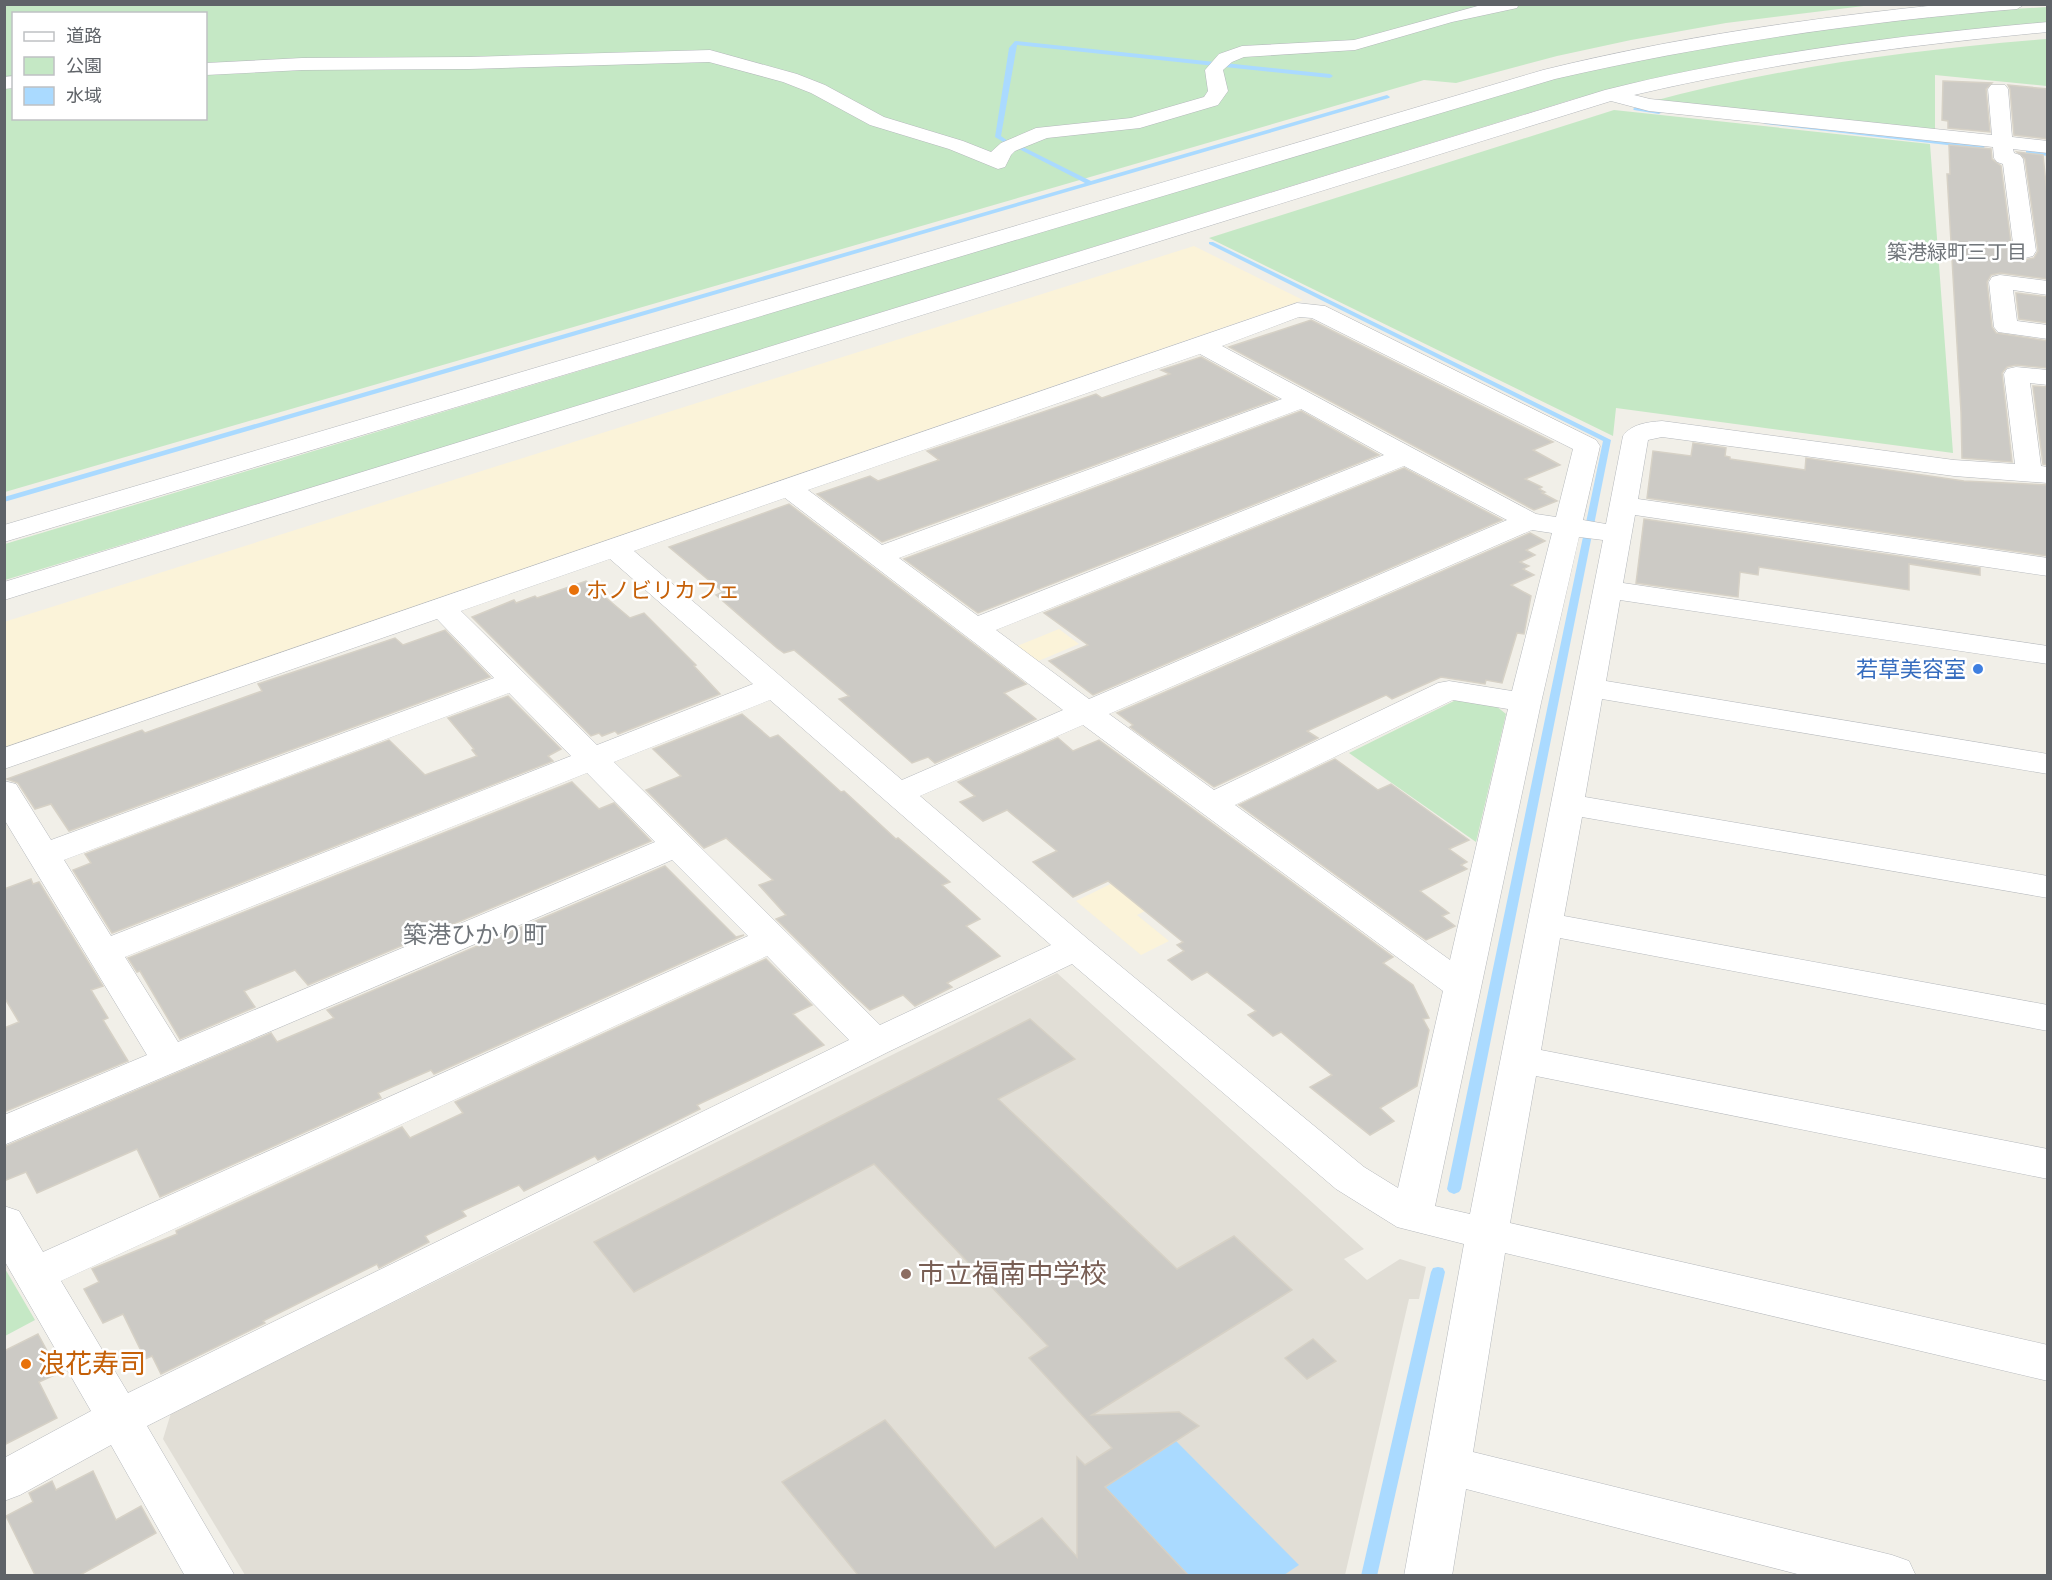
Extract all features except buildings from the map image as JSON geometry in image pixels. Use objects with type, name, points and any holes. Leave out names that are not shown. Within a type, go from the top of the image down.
[{"type":"street","points":[[207,69],[302,64],[469,63],[710,56],[809,85],[877,120],[956,145],[998,163],[1001,152],[1008,147],[1043,132],[1133,124],[1211,101],[1218,91],[1217,65],[1242,52],[1355,45],[1448,18],[1511,4]]},
{"type":"street","points":[[4,534],[1550,74],[1658,50],[1773,30],[1883,16],[2017,4]]},
{"type":"street","points":[[4,591],[1612,94],[1738,66],[1850,47],[2048,27]]},
{"type":"street","points":[[1998,89],[2025,251]]},
{"type":"street","points":[[1612,94],[1649,105],[2007,153],[2048,162]]},
{"type":"street","points":[[1949,152],[2007,153],[2048,147]]},
{"type":"street","points":[[2048,288],[2000,282],[2006,327],[2048,332]]},
{"type":"street","points":[[4,759],[1202,345],[1297,310],[1317,311],[1587,446],[1591,530],[1608,589],[1487,1235],[1428,1575]]},
{"type":"street","points":[[1202,345],[1529,521],[1591,530]]},
{"type":"street","points":[[1412,1216],[1525,703],[1591,530],[1624,505],[1636,436],[1649,430],[1662,429],[1954,468],[2038,474],[2016,374],[2048,378]]},
{"type":"street","points":[[878,556],[1302,399]]},
{"type":"street","points":[[975,628],[1405,456]]},
{"type":"street","points":[[788,488],[1087,713],[1214,803],[1462,987]]},
{"type":"street","points":[[1624,505],[2048,567]]},
{"type":"street","points":[[896,794],[1529,521]]},
{"type":"street","points":[[614,548],[896,794],[1350,1178],[1412,1216],[2048,1363]]},
{"type":"street","points":[[1608,589],[2048,656]]},
{"type":"street","points":[[442,608],[874,1043]]},
{"type":"street","points":[[44,855],[514,681]]},
{"type":"street","points":[[104,952],[774,687]]},
{"type":"street","points":[[1590,688],[2048,764]]},
{"type":"street","points":[[1214,803],[1449,690],[1525,703]]},
{"type":"street","points":[[4,791],[170,1060]]},
{"type":"street","points":[[1568,804],[2048,887]]},
{"type":"street","points":[[4,1131],[677,845]]},
{"type":"street","points":[[1546,924],[2048,1018]]},
{"type":"street","points":[[35,1275],[771,940]]},
{"type":"street","points":[[4,1481],[118,1419],[874,1043],[1076,948]]},
{"type":"street","points":[[1520,1059],[2048,1164]]},
{"type":"street","points":[[4,1222],[210,1575]]},
{"type":"street","points":[[1447,1465],[1892,1575]]},
{"type":"shaded area","name":"市立福南中学校","points":[[1057,973],[1364,1249],[1344,1259],[1367,1280],[1400,1259],[1426,1267],[1419,1299],[1409,1299],[1345,1575],[245,1575],[163,1439],[171,1413]]},
{"type":"green space","points":[[5,5],[1872,5],[1726,23],[1631,40],[1557,56],[1456,83],[1424,80],[5,492]]},
{"type":"green space","points":[[2047,7],[2047,24],[1928,35],[1809,51],[1691,72],[1574,99],[5,580],[5,544],[1528,85],[1612,65],[1759,36],[1996,10]]},
{"type":"green space","points":[[2047,39],[2047,86],[1935,75],[1935,131],[1646,103],[1745,79],[1845,62]]},
{"type":"green space","points":[[1614,110],[1930,144],[1953,453],[1616,408],[1613,436],[1209,238]]},
{"type":"green space","points":[[1456,700],[1496,706],[1506,714],[1476,842],[1349,753]]},
{"type":"green space","points":[[4,1267],[35,1320],[5,1336],[4,1336]]},
{"type":"sand","points":[[1194,246],[1303,300],[5,748],[4,622]]},
{"type":"sand","points":[[1059,629],[1079,644],[1036,662],[1015,647]]},
{"type":"sand","points":[[1141,869],[1175,896],[1137,915],[1169,941],[1141,955],[1076,901]]},
{"type":"water","points":[[1176,1441],[1299,1565],[1284,1575],[1188,1575],[1105,1487]]},
{"type":"waterway","points":[[1005,141],[998,137],[1012,48],[1015,43],[1330,76]]},
{"type":"waterway","points":[[4,500],[1387,97]]},
{"type":"waterway","points":[[1636,109],[1659,112]]},
{"type":"waterway","points":[[1767,123],[1982,147]]},
{"type":"waterway","points":[[1021,148],[1090,183]]},
{"type":"waterway","points":[[2028,152],[2048,154]]},
{"type":"waterway","points":[[1211,243],[1607,440],[1454,1189]]},
{"type":"waterway","points":[[1369,1576],[1438,1272]]},
{"type":"place","name":"ホノビリカフェ","points":[[574,590]]},
{"type":"place","name":"若草美容室","points":[[1978,669]]},
{"type":"place","name":"市立福南中学校","points":[[906,1274]]},
{"type":"place","name":"浪花寿司","points":[[26,1364]]},
{"type":"district","name":"築港緑町三丁目","points":[[1957,252]]},
{"type":"district","name":"築港ひかり町","points":[[475,935]]}]
